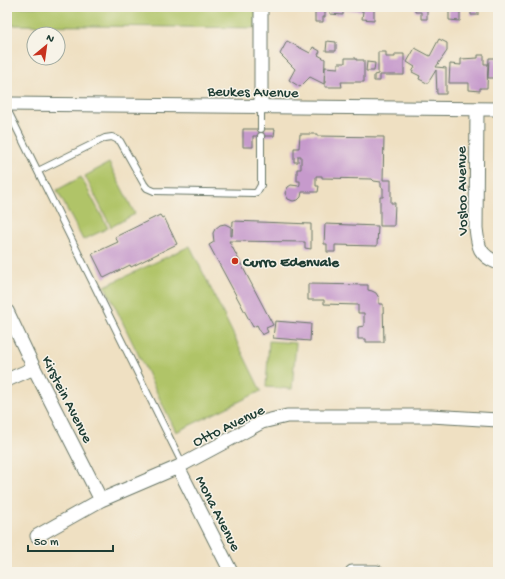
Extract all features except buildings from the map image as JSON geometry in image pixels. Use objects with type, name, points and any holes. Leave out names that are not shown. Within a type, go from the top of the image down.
[{"type":"street","points":[[261,7],[261,107]]},
{"type":"street","name":"Beukes Avenue","points":[[7,104],[498,109]]},
{"type":"street","name":"Vosloo Avenue","points":[[477,109],[476,228],[478,245],[483,253],[498,263]]},
{"type":"street","name":"Kirstein Avenue","points":[[7,311],[34,368],[101,500]]},
{"type":"street","points":[[7,380],[34,368]]},
{"type":"street","name":"Otto Avenue","points":[[37,536],[101,500],[181,466],[262,422],[287,416],[305,415],[431,416],[498,420]]},
{"type":"street","name":"Mona Avenue","points":[[181,466],[230,572]]},
{"type":"street","points":[[352,572],[377,572]]},
{"type":"lane","points":[[261,107],[261,129]]},
{"type":"lane","points":[[7,109],[181,466]]},
{"type":"lane","points":[[38,171],[112,136],[120,141],[144,184],[149,189],[154,191],[254,193],[257,192],[261,185],[261,136]]},
{"type":"green space","points":[[7,7],[260,7],[260,28],[7,25]]},
{"type":"green space","points":[[109,163],[135,214],[111,227],[85,176]]},
{"type":"green space","points":[[81,177],[108,228],[83,240],[57,190]]},
{"type":"green space","points":[[190,246],[261,391],[176,432],[105,286]]},
{"type":"green space","points":[[269,341],[296,343],[292,389],[266,387]]},
{"type":"place","name":"Curro Edenvale","points":[[235,261]]}]
